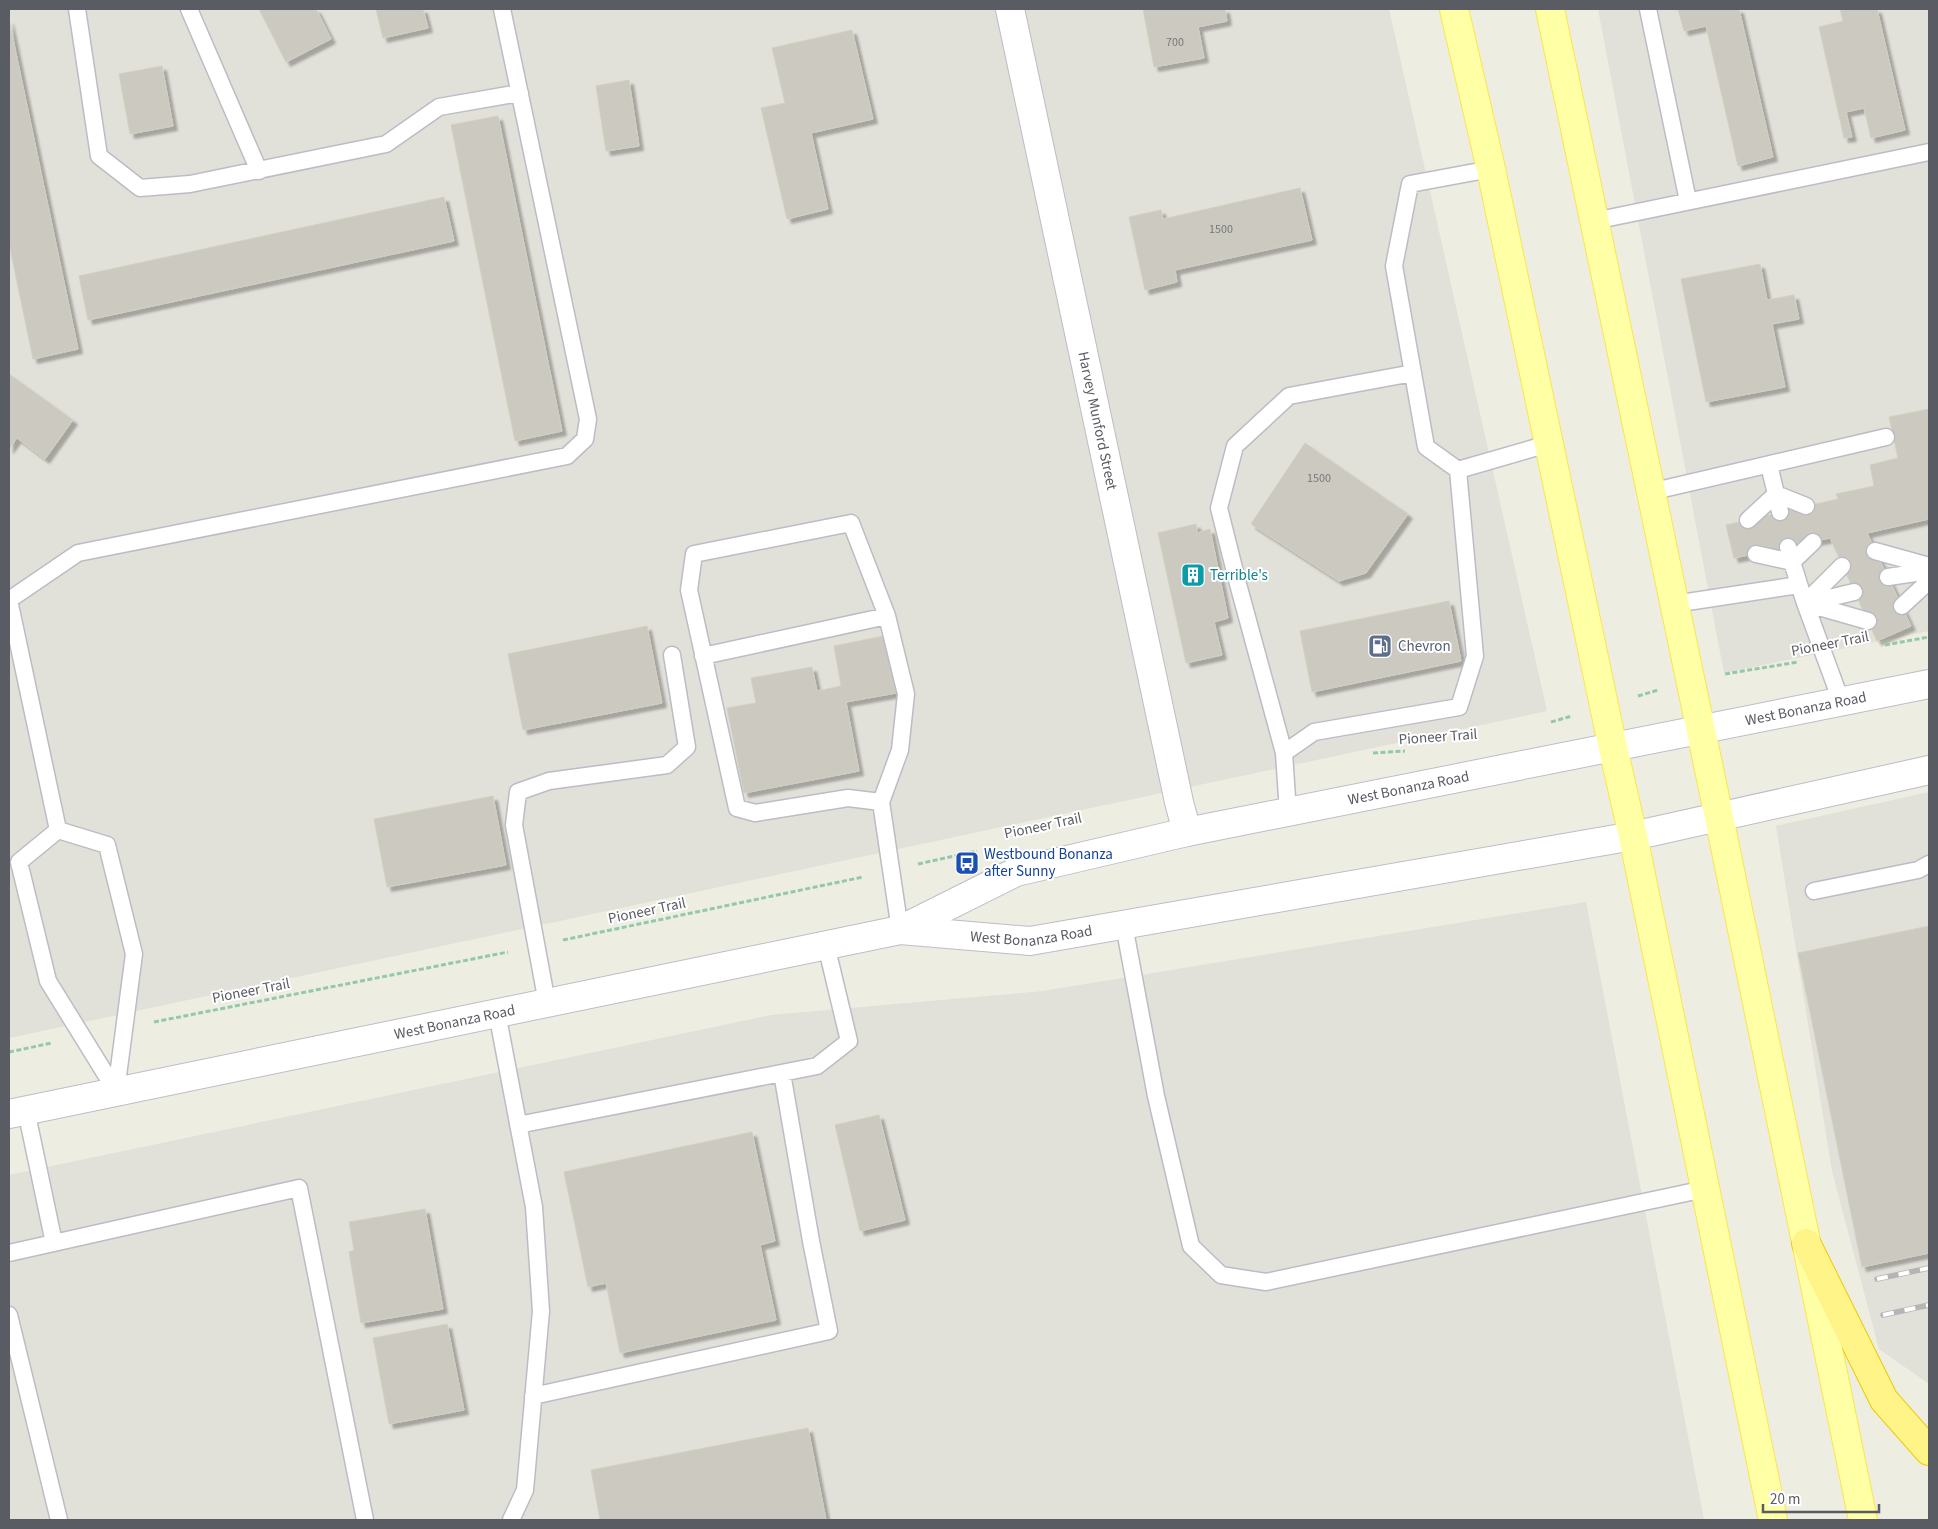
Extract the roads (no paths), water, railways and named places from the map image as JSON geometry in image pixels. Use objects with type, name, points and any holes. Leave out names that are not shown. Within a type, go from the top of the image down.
[{"type":"highway","points":[[1806,1243],[1884,1400],[1929,1450]]},
{"type":"main road","name":"Harvey Munford Street","points":[[1010,9],[1179,802],[1187,832]]},
{"type":"main road","points":[[1454,9],[1491,169],[1548,444],[1633,836],[1773,1520]]},
{"type":"main road","points":[[1550,9],[1699,729],[1719,817],[1863,1520]]},
{"type":"main road","name":"West Bonanza Road","points":[[17,1112],[900,930],[1016,872],[1187,832],[1929,684]]},
{"type":"main road","name":"West Bonanza Road","points":[[900,930],[1030,941],[1633,836],[1929,770]]},
{"type":"lane","points":[[77,9],[98,156],[140,188],[190,184],[386,144],[439,107],[520,93]]},
{"type":"lane","points":[[189,9],[259,171]]},
{"type":"lane","points":[[58,830],[9,600],[78,553],[567,456],[584,439],[588,419],[502,9]]},
{"type":"lane","points":[[1648,9],[1688,201]]},
{"type":"lane","points":[[1594,220],[1929,152]]},
{"type":"lane","points":[[1284,754],[1314,732],[1459,707],[1475,656],[1458,470],[1426,447],[1394,266],[1410,184],[1491,169]]},
{"type":"lane","points":[[1288,813],[1284,754],[1219,508],[1235,446],[1289,396],[1413,373]]},
{"type":"lane","points":[[1650,492],[1886,437]]},
{"type":"lane","points":[[1458,470],[1548,444]]},
{"type":"lane","points":[[1769,465],[1780,512]]},
{"type":"lane","points":[[1776,494],[1806,506]]},
{"type":"lane","points":[[1748,520],[1776,494]]},
{"type":"lane","points":[[881,802],[848,798],[755,813],[737,808],[689,590],[694,554],[851,523],[887,616],[906,694],[900,750],[881,802],[900,930]]},
{"type":"lane","points":[[1756,554],[1790,554],[1813,542]]},
{"type":"lane","points":[[1876,551],[1929,566]]},
{"type":"lane","points":[[1790,554],[1805,603],[1841,701]]},
{"type":"lane","points":[[1805,603],[1842,566]]},
{"type":"lane","points":[[1888,577],[1929,571]]},
{"type":"lane","points":[[1902,606],[1929,580]]},
{"type":"lane","points":[[1674,604],[1799,585]]},
{"type":"lane","points":[[1805,603],[1854,592]]},
{"type":"lane","points":[[1805,603],[1868,621]]},
{"type":"lane","points":[[703,656],[887,616]]},
{"type":"lane","points":[[547,1003],[514,825],[518,792],[549,781],[667,765],[687,747],[672,655]]},
{"type":"lane","points":[[58,830],[107,845],[134,954],[116,1092]]},
{"type":"lane","points":[[58,830],[19,862],[48,981],[116,1092]]},
{"type":"lane","points":[[1814,891],[1918,870],[1929,864]]},
{"type":"lane","points":[[1124,925],[1156,1096],[1191,1246],[1221,1275],[1266,1282],[1705,1189]]},
{"type":"lane","points":[[518,1125],[817,1066],[849,1041],[826,945]]},
{"type":"lane","points":[[497,1013],[534,1207],[540,1301],[525,1490],[511,1520]]},
{"type":"lane","points":[[533,1396],[829,1331],[811,1241],[782,1073]]},
{"type":"lane","points":[[17,1112],[54,1243]]},
{"type":"lane","points":[[9,1253],[299,1188],[365,1520]]},
{"type":"lane","points":[[9,1315],[60,1520]]},
{"type":"railway","points":[[1877,1279],[1929,1268]]},
{"type":"railway","points":[[1883,1315],[1929,1305]]},
{"type":"place","name":"Terrible's","points":[[1193,575]]},
{"type":"place","name":"Chevron","points":[[1380,646]]},
{"type":"place","name":"Westbound Bonanza after Sunny","points":[[967,863]]}]
